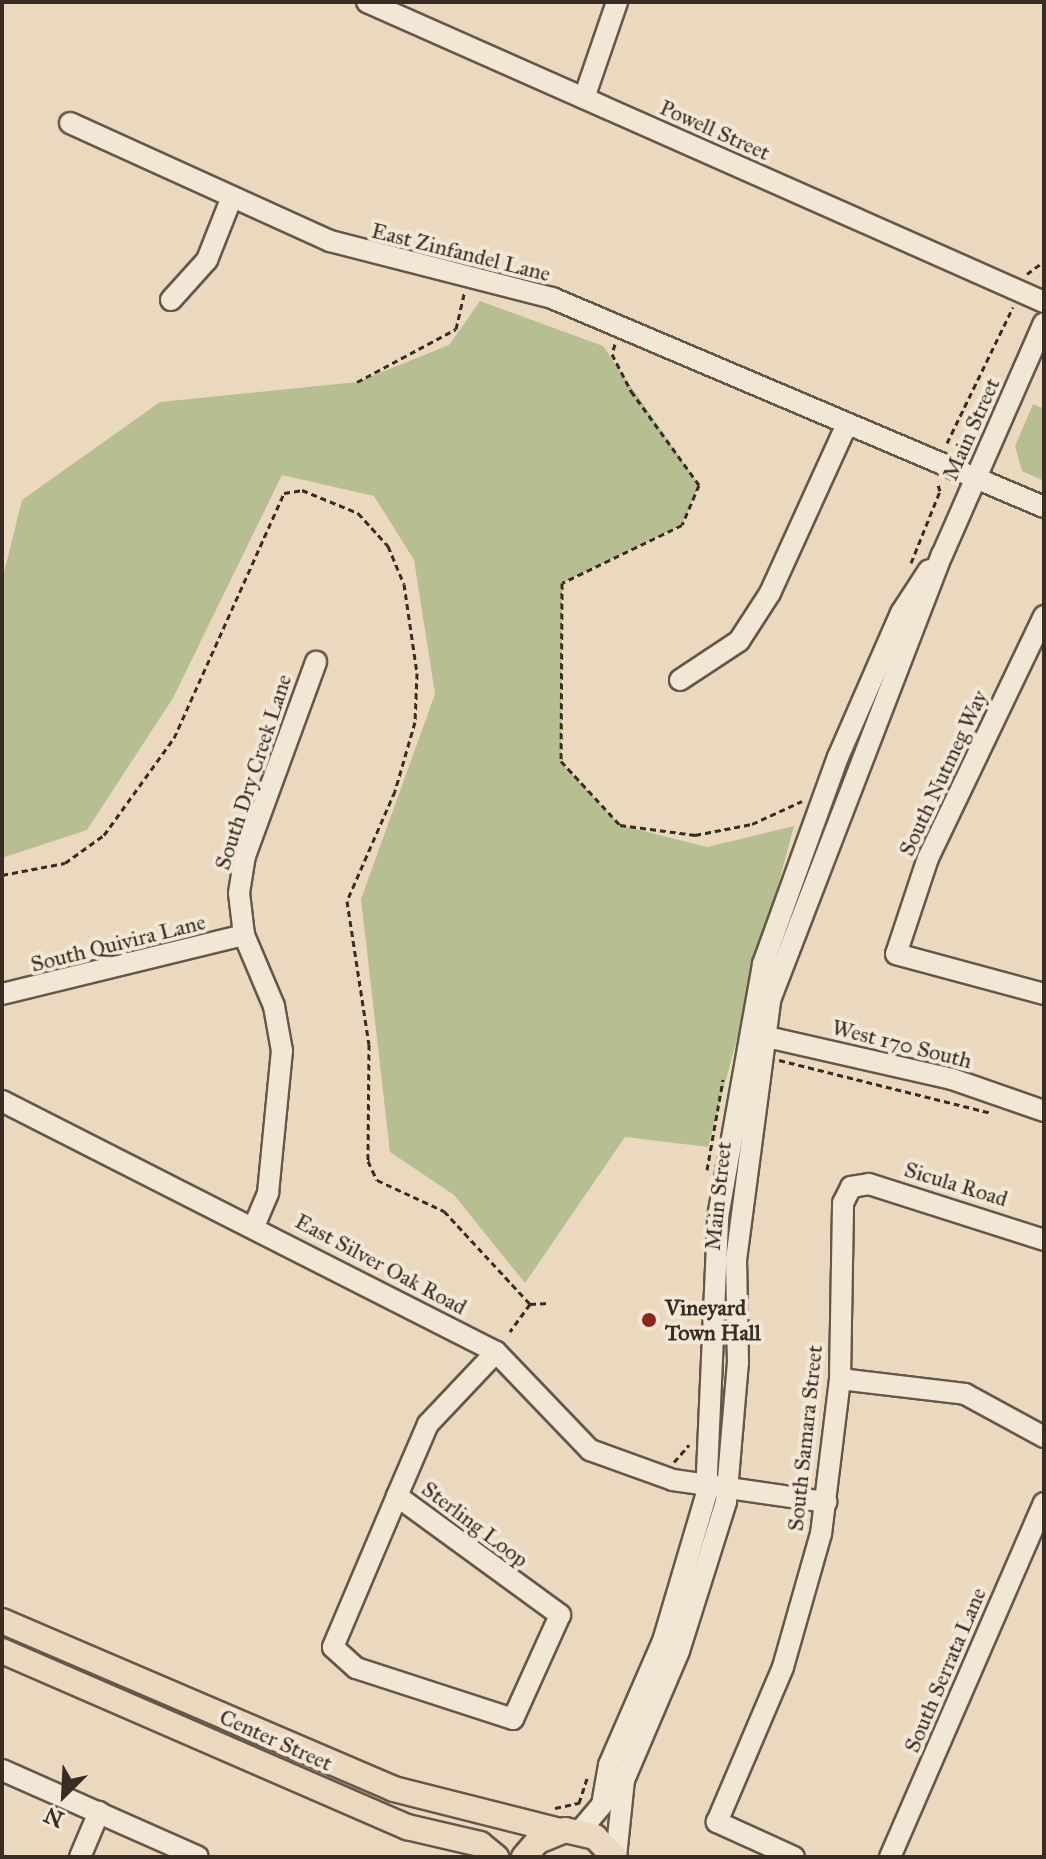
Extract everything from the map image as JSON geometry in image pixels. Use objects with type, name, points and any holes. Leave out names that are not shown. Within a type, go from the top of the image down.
[{"type":"main road","name":"Center Street","points":[[2,1621],[380,1783],[570,1831]]},
{"type":"main road","name":"Center Street","points":[[2,1651],[407,1827],[480,1844],[496,1857]]},
{"type":"main road","points":[[524,1857],[570,1831],[615,1857]]},
{"type":"street","name":"Powell Street","points":[[367,2],[407,10],[584,98],[1044,302]]},
{"type":"street","points":[[584,98],[617,2]]},
{"type":"street","name":"East Zinfandel Lane","points":[[70,123],[371,257],[552,298],[621,330],[1044,507]]},
{"type":"street","points":[[171,300],[207,260],[232,197]]},
{"type":"street","name":"Main Street","points":[[615,1857],[624,1780],[679,1651],[717,1485],[738,1363],[736,1260],[755,1034],[942,555],[1044,323]]},
{"type":"street","points":[[680,680],[739,641],[770,593],[847,424]]},
{"type":"street","name":"South Nutmeg Way","points":[[1044,616],[928,858],[896,954],[1044,994]]},
{"type":"street","name":"South Dry Creek Lane","points":[[255,1224],[268,1193],[282,1051],[274,1006],[244,935],[239,893],[245,856],[316,662]]},
{"type":"street","name":"South Quivira Lane","points":[[2,994],[244,935]]},
{"type":"street","name":"West 170 South","points":[[755,1034],[952,1079],[1044,1111]]},
{"type":"street","name":"East Silver Oak Road","points":[[2,1101],[255,1224],[496,1352],[590,1450],[626,1467],[826,1502]]},
{"type":"street","name":"Sicula Road","points":[[851,1187],[913,1193],[1044,1240]]},
{"type":"street","name":"South Samara Street","points":[[794,1857],[717,1822],[783,1667],[826,1502],[840,1379],[840,1216],[851,1187]]},
{"type":"street","points":[[397,1496],[428,1424],[496,1352]]},
{"type":"street","points":[[840,1379],[965,1394],[1044,1437]]},
{"type":"street","name":"Main Street","points":[[570,1831],[602,1805],[609,1765],[663,1641],[717,1485]]},
{"type":"street","name":"Sterling Loop","points":[[397,1496],[560,1615],[513,1719],[356,1668],[333,1647],[397,1496]]},
{"type":"street","name":"South Serrata Lane","points":[[890,1857],[1044,1503]]},
{"type":"street","points":[[2,1770],[198,1857]]},
{"type":"street","points":[[80,1857],[99,1812]]},
{"type":"path","points":[[947,443],[1028,272],[1044,261]]},
{"type":"path","points":[[357,382],[456,329],[467,277]]},
{"type":"path","points":[[621,330],[612,354],[631,391],[699,485],[682,525],[562,583],[561,761],[620,825],[695,835],[752,824],[802,801]]},
{"type":"path","points":[[2,875],[65,863],[104,835],[174,738],[284,493],[302,490],[358,513],[388,546],[404,584],[417,673],[415,722],[395,791],[347,901],[369,1044],[370,1173],[444,1211],[530,1304]]},
{"type":"path","points":[[778,1060],[1006,1116]]},
{"type":"path","points":[[530,1304],[549,1303]]},
{"type":"path","points":[[510,1332],[530,1304]]},
{"type":"green space","points":[[480,301],[603,346],[699,485],[682,525],[562,583],[561,762],[620,825],[707,847],[794,826],[708,1147],[625,1137],[525,1283],[454,1195],[390,1152],[361,899],[435,694],[414,560],[374,496],[282,475],[173,698],[87,830],[2,858],[2,581],[22,500],[160,402],[357,382],[449,345]]},
{"type":"green space","points":[[1033,404],[1044,409],[1044,481],[1022,471],[1015,446]]},
{"type":"place","name":"Vineyard Town Hall","points":[[649,1320]]}]
